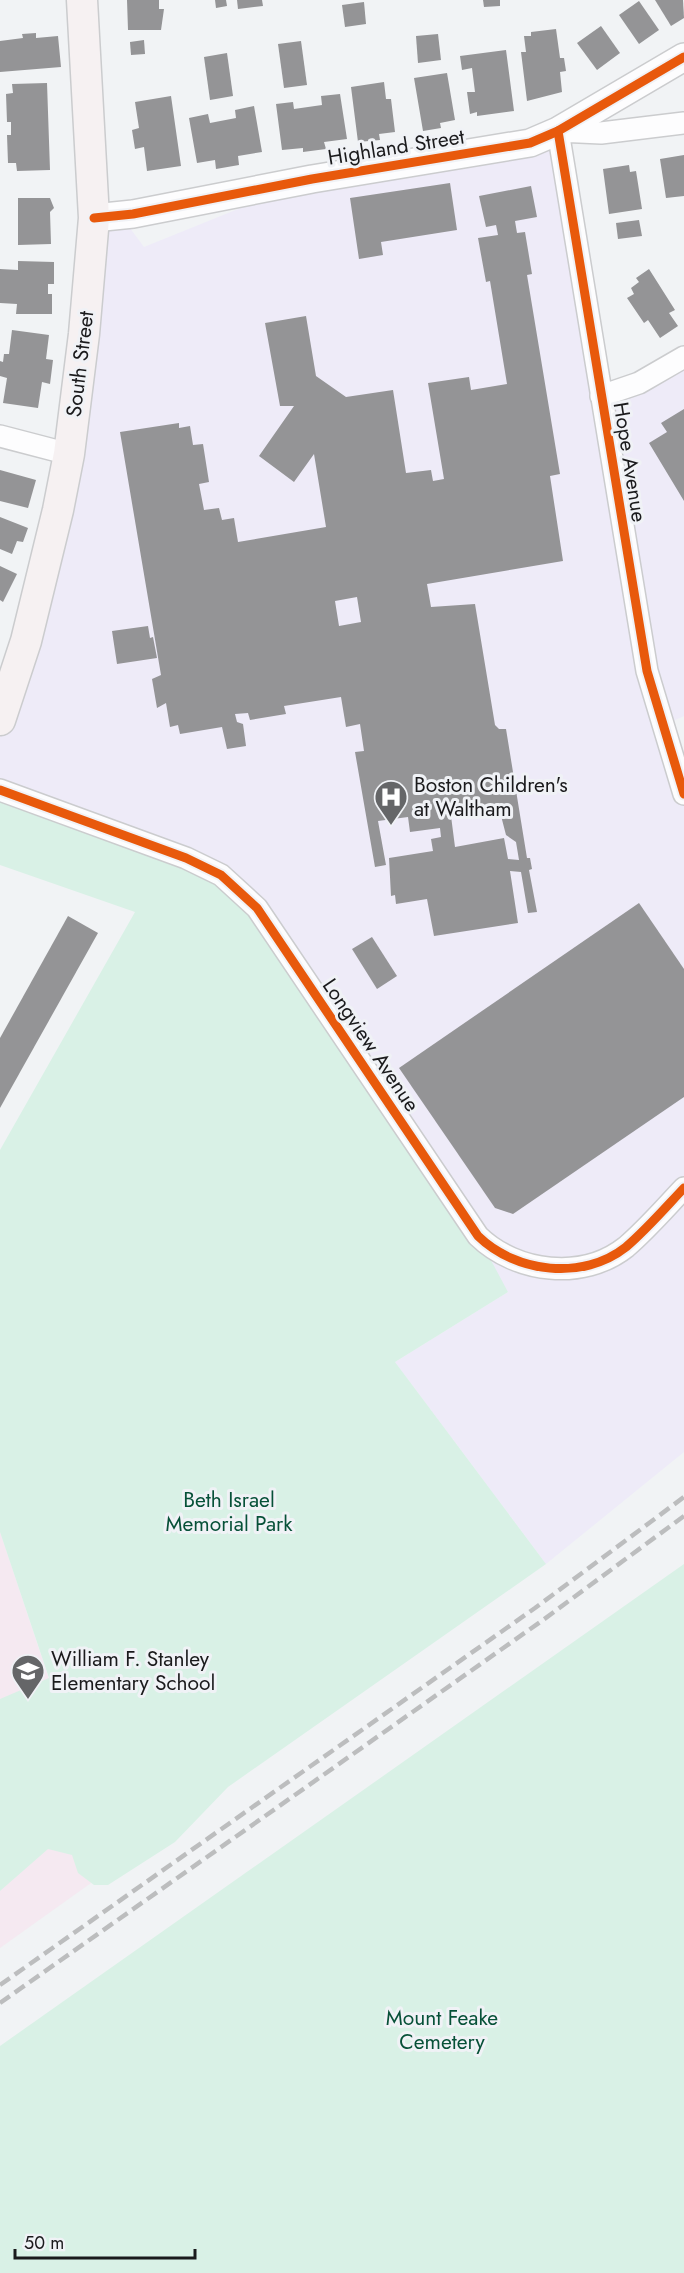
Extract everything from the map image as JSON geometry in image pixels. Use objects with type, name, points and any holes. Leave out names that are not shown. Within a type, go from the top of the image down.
[{"type":"main road","name":"South Street","points":[[0,720],[6,683],[42,577],[69,453],[84,334],[94,218],[82,0]]},
{"type":"street","name":"Highland Street","points":[[94,218],[133,214],[312,179],[518,146],[558,131],[684,57]]},
{"type":"street","name":"Highland Street","points":[[558,131],[601,133],[684,123]]},
{"type":"street","name":"Hope Avenue","points":[[558,131],[646,672],[684,794]]},
{"type":"street","points":[[601,396],[639,383],[684,357]]},
{"type":"street","points":[[0,436],[69,453]]},
{"type":"street","name":"Longview Avenue","points":[[0,790],[186,858],[221,875],[238,889],[257,908],[478,1236],[504,1257],[534,1266],[558,1268],[594,1263],[626,1247],[684,1188]]},
{"type":"shaded area","name":"Boston Children's at Waltham","points":[[558,131],[601,395],[684,357],[684,716],[664,725],[684,794],[684,1452],[546,1564],[395,1362],[508,1292],[257,908],[0,790],[0,720],[26,641],[94,218],[121,216],[144,247],[312,179]]},
{"type":"shaded area","name":"William F. Stanley Elementary School","points":[[0,1532],[112,1868],[0,1948]]},
{"type":"green space","name":"Beth Israel Memorial Park","points":[[0,790],[238,889],[478,1236],[508,1292],[395,1362],[546,1564],[228,1787],[175,1842],[108,1885],[94,1885],[78,1873],[72,1855],[48,1849],[0,1891],[0,1699],[49,1678],[0,1532],[0,1150],[135,912],[0,865]]},
{"type":"green space","name":"Mount Feake Cemetery","points":[[684,1564],[684,2273],[0,2273],[0,2046]]},
{"type":"building","points":[[127,0],[159,0],[159,9],[164,9],[161,30],[128,30]]},
{"type":"building","points":[[215,0],[226,0],[227,6],[216,8]]},
{"type":"building","points":[[237,0],[262,0],[263,6],[238,9]]},
{"type":"building","points":[[483,0],[500,0],[500,6],[484,7]]},
{"type":"building","points":[[655,0],[683,0],[684,18],[671,26]]},
{"type":"building","points":[[639,1],[659,30],[639,44],[619,15]]},
{"type":"building","points":[[364,2],[366,24],[345,27],[342,5]]},
{"type":"building","points":[[601,26],[620,53],[597,70],[577,43]]},
{"type":"building","points":[[556,29],[560,58],[564,58],[566,71],[560,72],[562,92],[527,101],[521,52],[526,52],[524,36],[531,36],[531,32]]},
{"type":"building","points":[[36,33],[36,38],[58,36],[61,67],[0,72],[0,41],[23,38],[22,34]]},
{"type":"building","points":[[438,34],[441,60],[418,63],[416,36]]},
{"type":"building","points":[[144,40],[145,54],[131,55],[130,42]]},
{"type":"building","points":[[301,41],[307,85],[284,88],[278,44]]},
{"type":"building","points":[[506,50],[514,111],[477,116],[477,112],[470,114],[467,92],[475,92],[472,68],[462,70],[460,56]]},
{"type":"building","points":[[227,53],[233,96],[210,100],[204,57]]},
{"type":"building","points":[[447,73],[455,120],[440,123],[441,128],[423,131],[414,78]]},
{"type":"building","points":[[384,82],[386,99],[391,99],[395,132],[379,134],[380,140],[358,142],[351,87]]},
{"type":"building","points":[[47,83],[50,170],[17,171],[16,163],[8,163],[7,135],[11,135],[11,122],[7,122],[6,94],[13,93],[12,84]]},
{"type":"building","points":[[340,94],[347,139],[324,142],[326,149],[303,152],[303,148],[282,150],[276,104],[293,102],[294,109],[322,105],[321,96]]},
{"type":"building","points":[[171,96],[181,166],[147,171],[144,147],[135,149],[132,130],[139,128],[135,102]]},
{"type":"building","points":[[254,106],[262,152],[238,156],[239,165],[216,169],[215,160],[197,163],[189,118],[208,114],[210,123],[236,118],[235,110]]},
{"type":"building","points":[[684,155],[684,196],[666,198],[660,159]]},
{"type":"building","points":[[629,165],[630,172],[636,171],[642,209],[609,214],[603,169]]},
{"type":"building","points":[[450,183],[457,230],[381,242],[383,255],[359,259],[350,198]]},
{"type":"building","name":"Boston Children's at Waltham","points":[[531,186],[537,217],[515,221],[517,233],[525,232],[532,274],[527,275],[560,474],[550,476],[563,561],[427,584],[431,607],[475,604],[495,725],[499,729],[506,729],[527,858],[530,858],[532,869],[529,870],[537,912],[528,913],[521,872],[510,871],[518,923],[434,936],[427,899],[396,904],[395,895],[391,896],[389,858],[433,851],[431,839],[441,837],[440,828],[410,832],[408,817],[378,821],[386,865],[375,867],[355,752],[364,751],[360,724],[346,727],[341,697],[284,706],[286,714],[250,720],[248,713],[235,714],[237,722],[243,724],[246,746],[227,749],[222,727],[180,734],[178,725],[170,727],[166,703],[157,708],[152,679],[161,675],[120,432],[179,423],[179,428],[190,426],[193,445],[203,444],[209,482],[199,484],[204,510],[219,508],[222,520],[234,518],[238,542],[326,527],[314,454],[294,482],[259,456],[294,406],[280,406],[265,323],[306,316],[316,376],[346,397],[393,390],[406,473],[431,470],[433,481],[444,479],[428,383],[469,377],[471,390],[507,384],[490,281],[486,282],[478,238],[498,235],[496,225],[486,227],[479,196]],"holes":[[[357,597],[361,622],[339,626],[335,601]],[[499,808],[506,835],[516,842],[519,860],[508,859],[504,838],[455,847],[451,816]]]},
{"type":"building","points":[[18,198],[50,198],[54,208],[50,212],[51,244],[18,245]]},
{"type":"building","points":[[639,220],[642,236],[618,239],[616,223]]},
{"type":"building","points":[[18,261],[54,262],[54,284],[48,284],[48,294],[52,294],[52,314],[16,314],[17,304],[0,303],[0,269],[18,270]]},
{"type":"building","points":[[649,269],[675,310],[669,313],[678,326],[660,338],[648,320],[644,323],[627,298],[634,294],[631,288],[639,282],[636,278]]},
{"type":"building","points":[[12,330],[49,335],[46,359],[53,360],[50,384],[42,382],[38,408],[3,403],[7,378],[0,376],[0,361],[3,362],[4,354],[9,354]]},
{"type":"building","points":[[684,409],[684,501],[649,443],[667,432],[661,423]]},
{"type":"building","points":[[0,470],[36,480],[28,508],[0,501]]},
{"type":"building","points":[[0,517],[28,528],[23,542],[17,541],[12,554],[0,549]]},
{"type":"building","points":[[0,566],[17,574],[3,602],[0,600]]},
{"type":"building","points":[[148,626],[150,638],[153,637],[157,658],[117,664],[112,631]]},
{"type":"building","points":[[639,903],[684,969],[684,1097],[513,1214],[495,1208],[399,1068]]},
{"type":"building","points":[[68,916],[98,933],[0,1108],[0,1038]]},
{"type":"building","points":[[372,937],[397,976],[377,989],[352,949]]},
{"type":"railway","points":[[0,1985],[535,1608],[684,1497]]},
{"type":"railway","points":[[0,2003],[543,1620],[684,1516]]},
{"type":"cycle path","points":[[94,218],[133,214],[312,179],[530,143],[558,131],[684,57]]},
{"type":"cycle path","points":[[558,131],[647,671],[684,794]]},
{"type":"cycle path","points":[[0,790],[186,858],[221,875],[257,908],[478,1236],[511,1258],[530,1265],[550,1268],[590,1265],[609,1258],[626,1247],[649,1226],[684,1188]]},
{"type":"place","name":"Boston Children's at Waltham","points":[[391,826]]},
{"type":"place","name":"William F. Stanley Elementary School","points":[[28,1700]]}]
